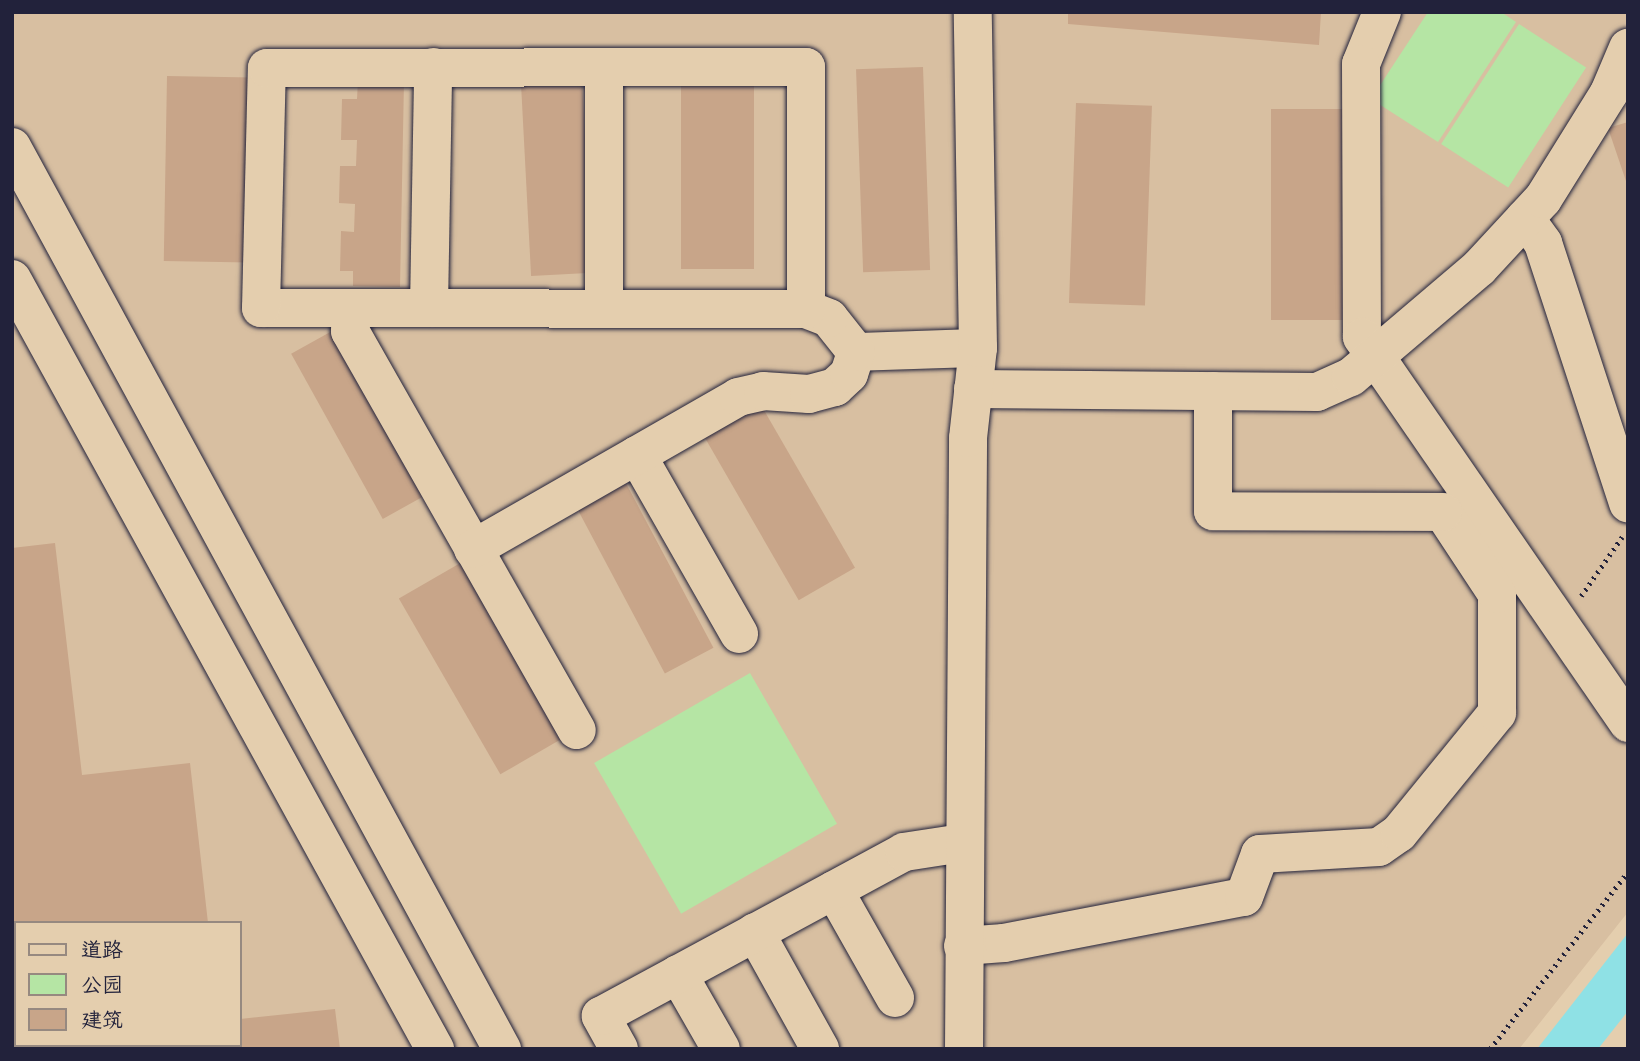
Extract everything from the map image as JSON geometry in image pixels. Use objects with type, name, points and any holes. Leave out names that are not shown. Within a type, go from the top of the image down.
[{"type":"street","points":[[964,1049],[962,843],[968,438],[978,348],[973,12]]},
{"type":"street","points":[[1382,12],[1361,64],[1362,337],[1628,723]]},
{"type":"street","points":[[973,389],[1317,392],[1351,377],[1479,268],[1543,199],[1609,93],[1628,48]]},
{"type":"street","points":[[429,308],[433,67]]},
{"type":"street","points":[[806,309],[806,67],[267,68],[261,308],[806,309],[830,317],[856,352]]},
{"type":"street","points":[[604,68],[604,309]]},
{"type":"street","points":[[12,148],[502,1049]]},
{"type":"street","points":[[1525,218],[1543,243],[1628,503]]},
{"type":"street","points":[[12,279],[435,1049]]},
{"type":"street","points":[[352,308],[350,331],[577,730]]},
{"type":"street","points":[[856,352],[978,348]]},
{"type":"street","points":[[474,549],[738,397],[763,391],[809,394],[835,387],[849,374],[856,352]]},
{"type":"street","points":[[963,946],[1004,943],[1244,897],[1260,854],[1379,847],[1399,833],[1497,713],[1497,594],[1443,512],[1213,511],[1213,391]]},
{"type":"street","points":[[637,455],[739,634]]},
{"type":"street","points":[[619,1049],[601,1016],[904,852],[962,843]]},
{"type":"street","points":[[834,890],[895,998]]},
{"type":"street","points":[[755,932],[820,1049]]},
{"type":"street","points":[[678,974],[720,1049]]},
{"type":"path","points":[[1560,628],[1628,528]]},
{"type":"path","points":[[1490,1049],[1628,872]]},
{"type":"shaded area","points":[[12,12],[1628,12],[1628,912],[1519,1049],[12,1049]]},
{"type":"green space","points":[[1428,12],[1501,12],[1516,22],[1438,142],[1371,99]]},
{"type":"green space","points":[[1519,24],[1586,68],[1508,188],[1441,144]]},
{"type":"green space","points":[[750,673],[837,824],[681,914],[594,763]]},
{"type":"water","points":[[1628,933],[1628,1011],[1598,1049],[1537,1049]]},
{"type":"building","points":[[1068,12],[1321,12],[1319,45],[1068,24]]},
{"type":"building","points":[[923,67],[930,270],[863,272],[856,69]]},
{"type":"building","points":[[681,73],[754,73],[754,269],[681,269]]},
{"type":"building","points":[[167,76],[252,77],[249,262],[164,261]]},
{"type":"building","points":[[358,80],[404,81],[400,287],[353,286],[353,271],[340,271],[341,231],[354,232],[355,204],[339,203],[340,166],[356,166],[357,140],[341,140],[342,99],[357,99]]},
{"type":"building","points":[[582,82],[592,273],[531,276],[521,85]]},
{"type":"building","points":[[1076,103],[1152,106],[1145,306],[1069,303]]},
{"type":"building","points":[[1271,109],[1351,109],[1351,320],[1271,320]]},
{"type":"building","points":[[1628,122],[1628,184],[1627,184],[1608,128]]},
{"type":"building","points":[[341,326],[433,491],[383,519],[291,354]]},
{"type":"building","points":[[757,398],[855,568],[799,600],[701,431]]},
{"type":"building","points":[[620,472],[713,648],[665,674],[571,498]]},
{"type":"building","points":[[55,543],[82,775],[190,763],[208,921],[14,921],[14,1047],[242,1047],[242,1019],[335,1009],[340,1049],[12,1049],[12,548]]},
{"type":"building","points":[[469,558],[570,734],[500,774],[399,598]]}]
